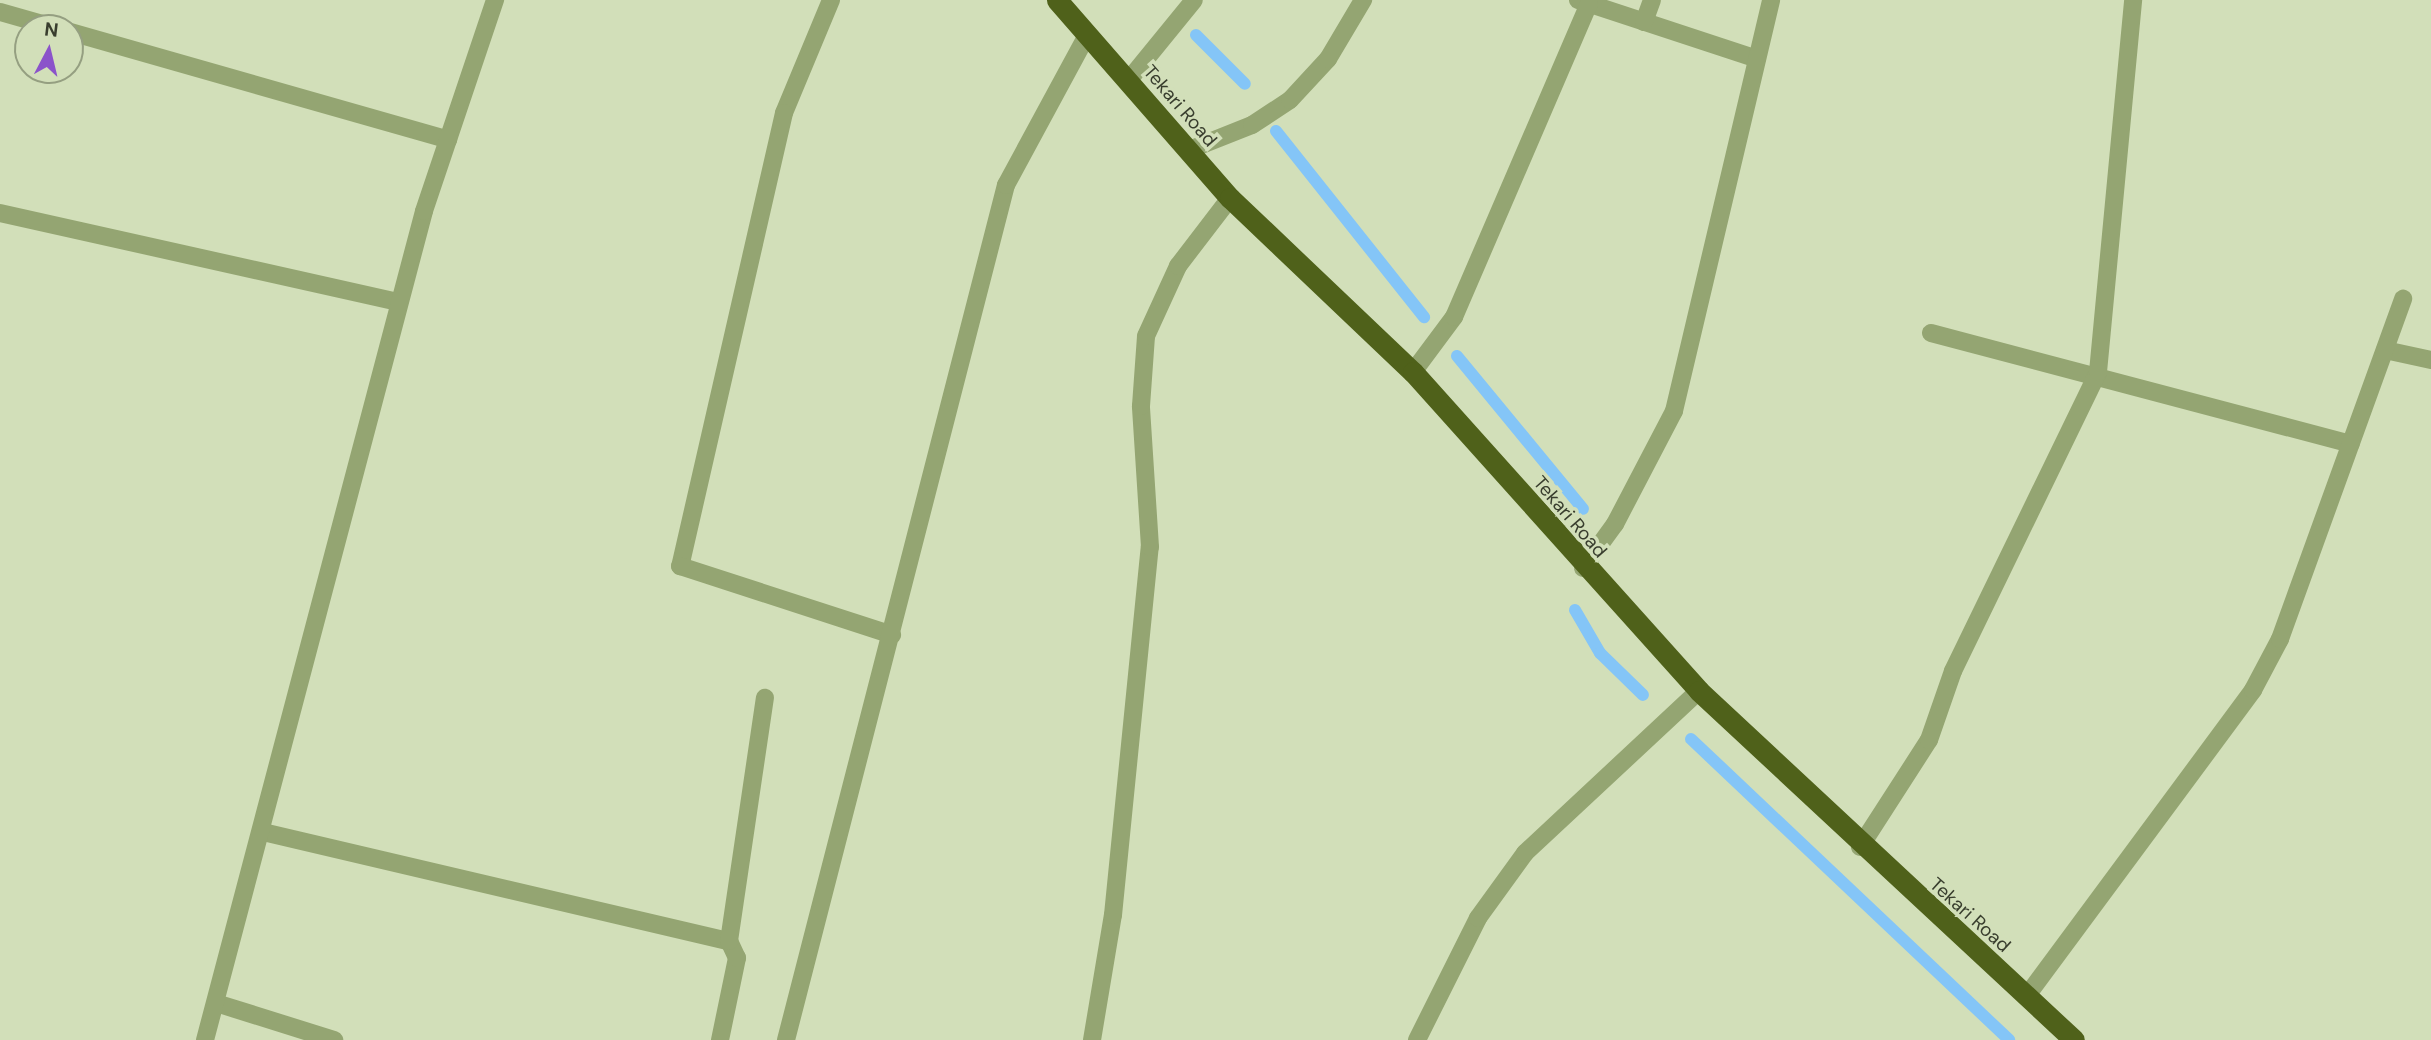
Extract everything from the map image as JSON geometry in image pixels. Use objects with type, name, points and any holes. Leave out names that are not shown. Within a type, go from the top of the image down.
[{"type":"highway","name":"Tekari Road","points":[[1057,0],[1230,198],[1413,372],[1583,568],[1699,691],[1860,847],[2074,1040]]},
{"type":"street","points":[[205,1040],[263,832],[399,302],[448,140],[495,0]]},
{"type":"street","points":[[831,0],[784,113],[680,566],[892,635]]},
{"type":"street","points":[[1128,81],[1194,0]]},
{"type":"street","points":[[1189,150],[1252,125],[1290,100],[1328,59],[1363,0]]},
{"type":"street","points":[[1644,22],[1652,0]]},
{"type":"street","points":[[1583,568],[1615,524],[1674,411],[1770,0]]},
{"type":"street","points":[[1860,847],[1929,740],[1953,671],[2098,372],[2133,0]]},
{"type":"street","points":[[1413,372],[1454,317],[1584,2],[1757,60]]},
{"type":"street","points":[[0,12],[448,140]]},
{"type":"street","points":[[786,1040],[1006,185],[1087,35]]},
{"type":"street","points":[[1092,1040],[1115,902],[1150,547],[1140,406],[1146,336],[1178,266],[1230,198]]},
{"type":"street","points":[[0,212],[399,302]]},
{"type":"street","points":[[2026,997],[2253,690],[2280,639],[2403,299]]},
{"type":"street","points":[[1931,333],[2098,372],[2351,444]]},
{"type":"street","points":[[2385,350],[2431,360]]},
{"type":"street","points":[[1417,1040],[1478,918],[1525,853],[1699,691]]},
{"type":"street","points":[[720,1040],[737,958],[729,941],[765,698]]},
{"type":"street","points":[[263,832],[729,941]]},
{"type":"street","points":[[216,1003],[334,1040]]},
{"type":"waterway","points":[[1196,35],[1245,84]]},
{"type":"waterway","points":[[1276,131],[1424,317]]},
{"type":"waterway","points":[[1457,356],[1583,509]]},
{"type":"waterway","points":[[1575,610],[1600,653],[1643,695]]},
{"type":"waterway","points":[[1691,739],[2009,1040]]}]
